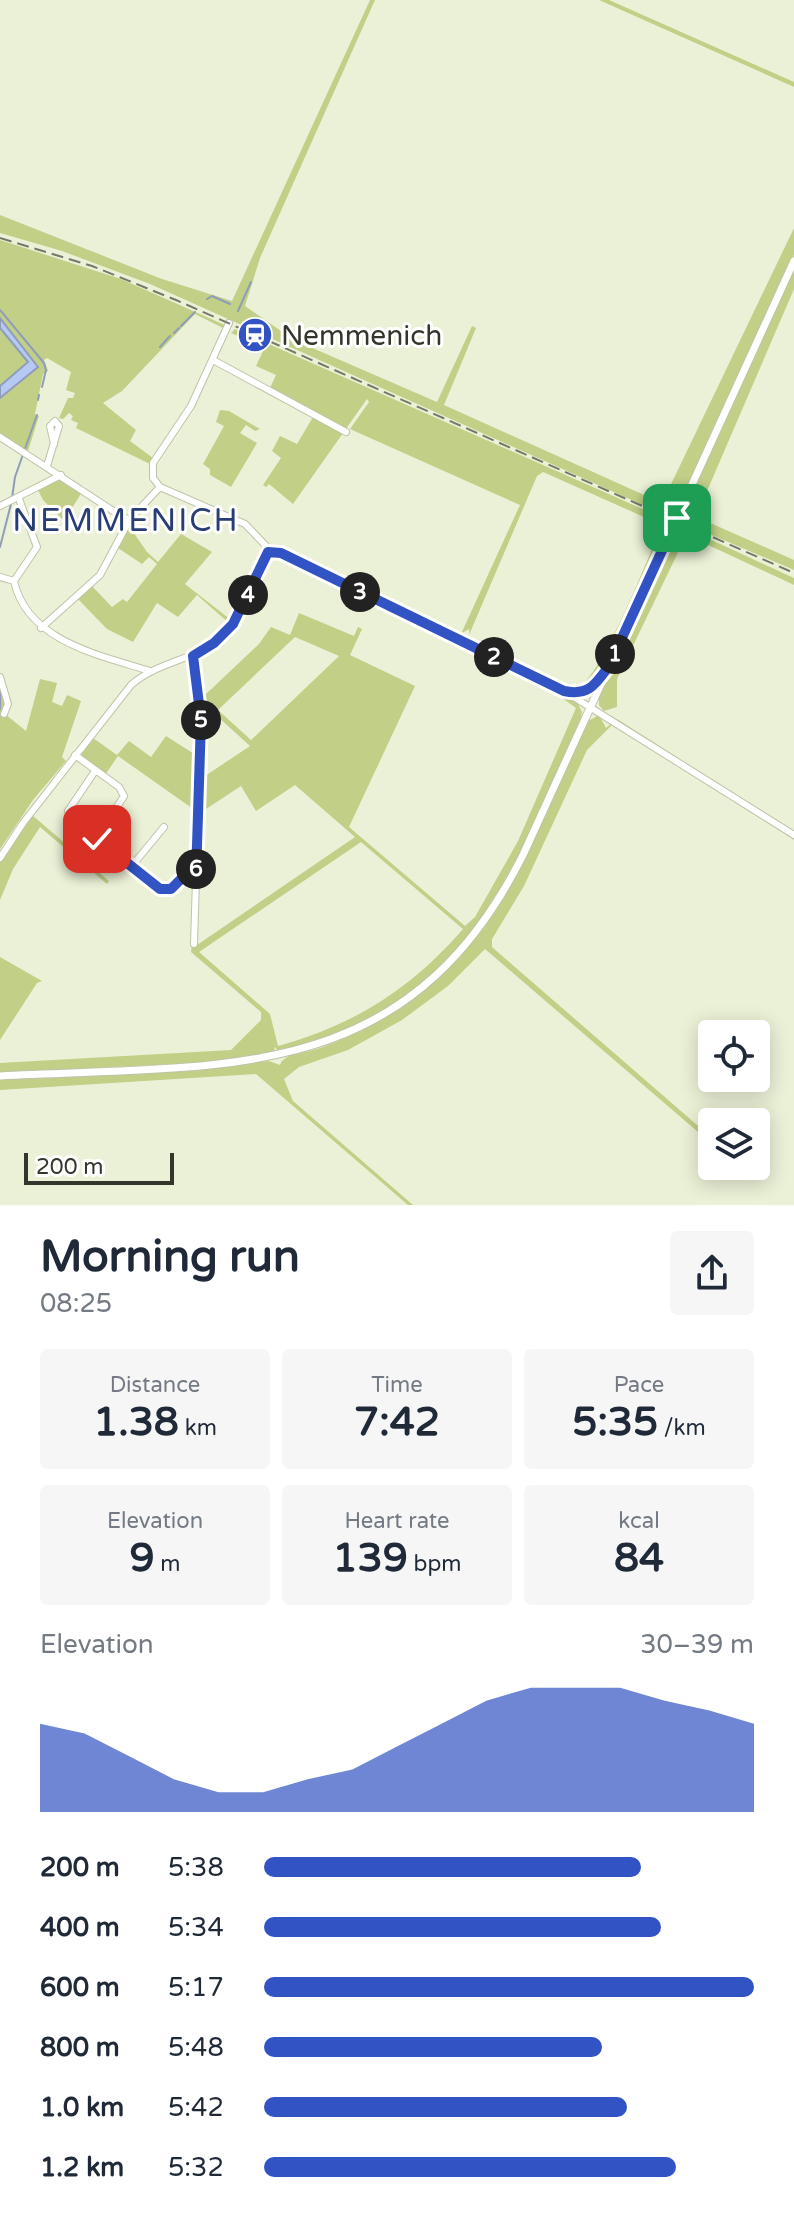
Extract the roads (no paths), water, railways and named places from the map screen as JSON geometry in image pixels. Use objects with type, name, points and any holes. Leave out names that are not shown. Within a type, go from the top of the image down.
[{"type":"street","points":[[0,1076],[268,1058],[328,1042],[392,1010],[447,966],[493,910],[527,847],[794,261]]},
{"type":"street","points":[[229,323],[191,406],[153,463],[153,478],[160,487],[245,524],[271,551],[564,691],[586,707],[591,706]]},
{"type":"street","points":[[213,360],[346,432]]},
{"type":"street","points":[[0,437],[130,519]]},
{"type":"street","points":[[47,466],[54,444]]},
{"type":"street","points":[[0,506],[61,475]]},
{"type":"street","points":[[41,628],[100,575],[130,519],[160,487]]},
{"type":"street","points":[[13,501],[37,548],[14,581]]},
{"type":"street","points":[[0,858],[127,689],[150,671],[193,656],[214,643],[233,624],[263,559],[271,551]]},
{"type":"street","points":[[0,577],[14,581]]},
{"type":"street","points":[[14,581],[27,613],[41,628],[150,671]]},
{"type":"street","points":[[193,656],[201,720],[194,944]]},
{"type":"street","points":[[564,691],[574,693],[591,689],[609,666]]},
{"type":"street","points":[[0,677],[8,704],[4,714]]},
{"type":"street","points":[[574,693],[794,835]]},
{"type":"street","points":[[75,755],[119,787],[124,796],[97,840],[164,890],[172,888],[183,877],[196,877]]},
{"type":"street","points":[[68,811],[95,771]]},
{"type":"street","points":[[131,867],[164,827]]},
{"type":"water","points":[[0,318],[38,367],[0,398],[0,386],[28,362],[0,328]]},
{"type":"waterway","points":[[238,311],[251,282]]},
{"type":"waterway","points":[[207,299],[212,296],[230,304]]},
{"type":"waterway","points":[[0,310],[44,363],[46,370],[42,387]]},
{"type":"waterway","points":[[181,326],[195,312]]},
{"type":"waterway","points":[[174,333],[179,328]]},
{"type":"waterway","points":[[160,347],[170,336]]},
{"type":"waterway","points":[[38,400],[39,395]]},
{"type":"waterway","points":[[12,498],[15,477],[37,415]]},
{"type":"waterway","points":[[0,547],[11,504]]},
{"type":"waterway","points":[[0,693],[0,709]]},
{"type":"railway","points":[[0,238],[92,266],[176,300],[794,573]]},
{"type":"place","name":"Nemmenich","points":[[255,335]]},
{"type":"district","name":"NEMMENICH","points":[[126,520]]}]
